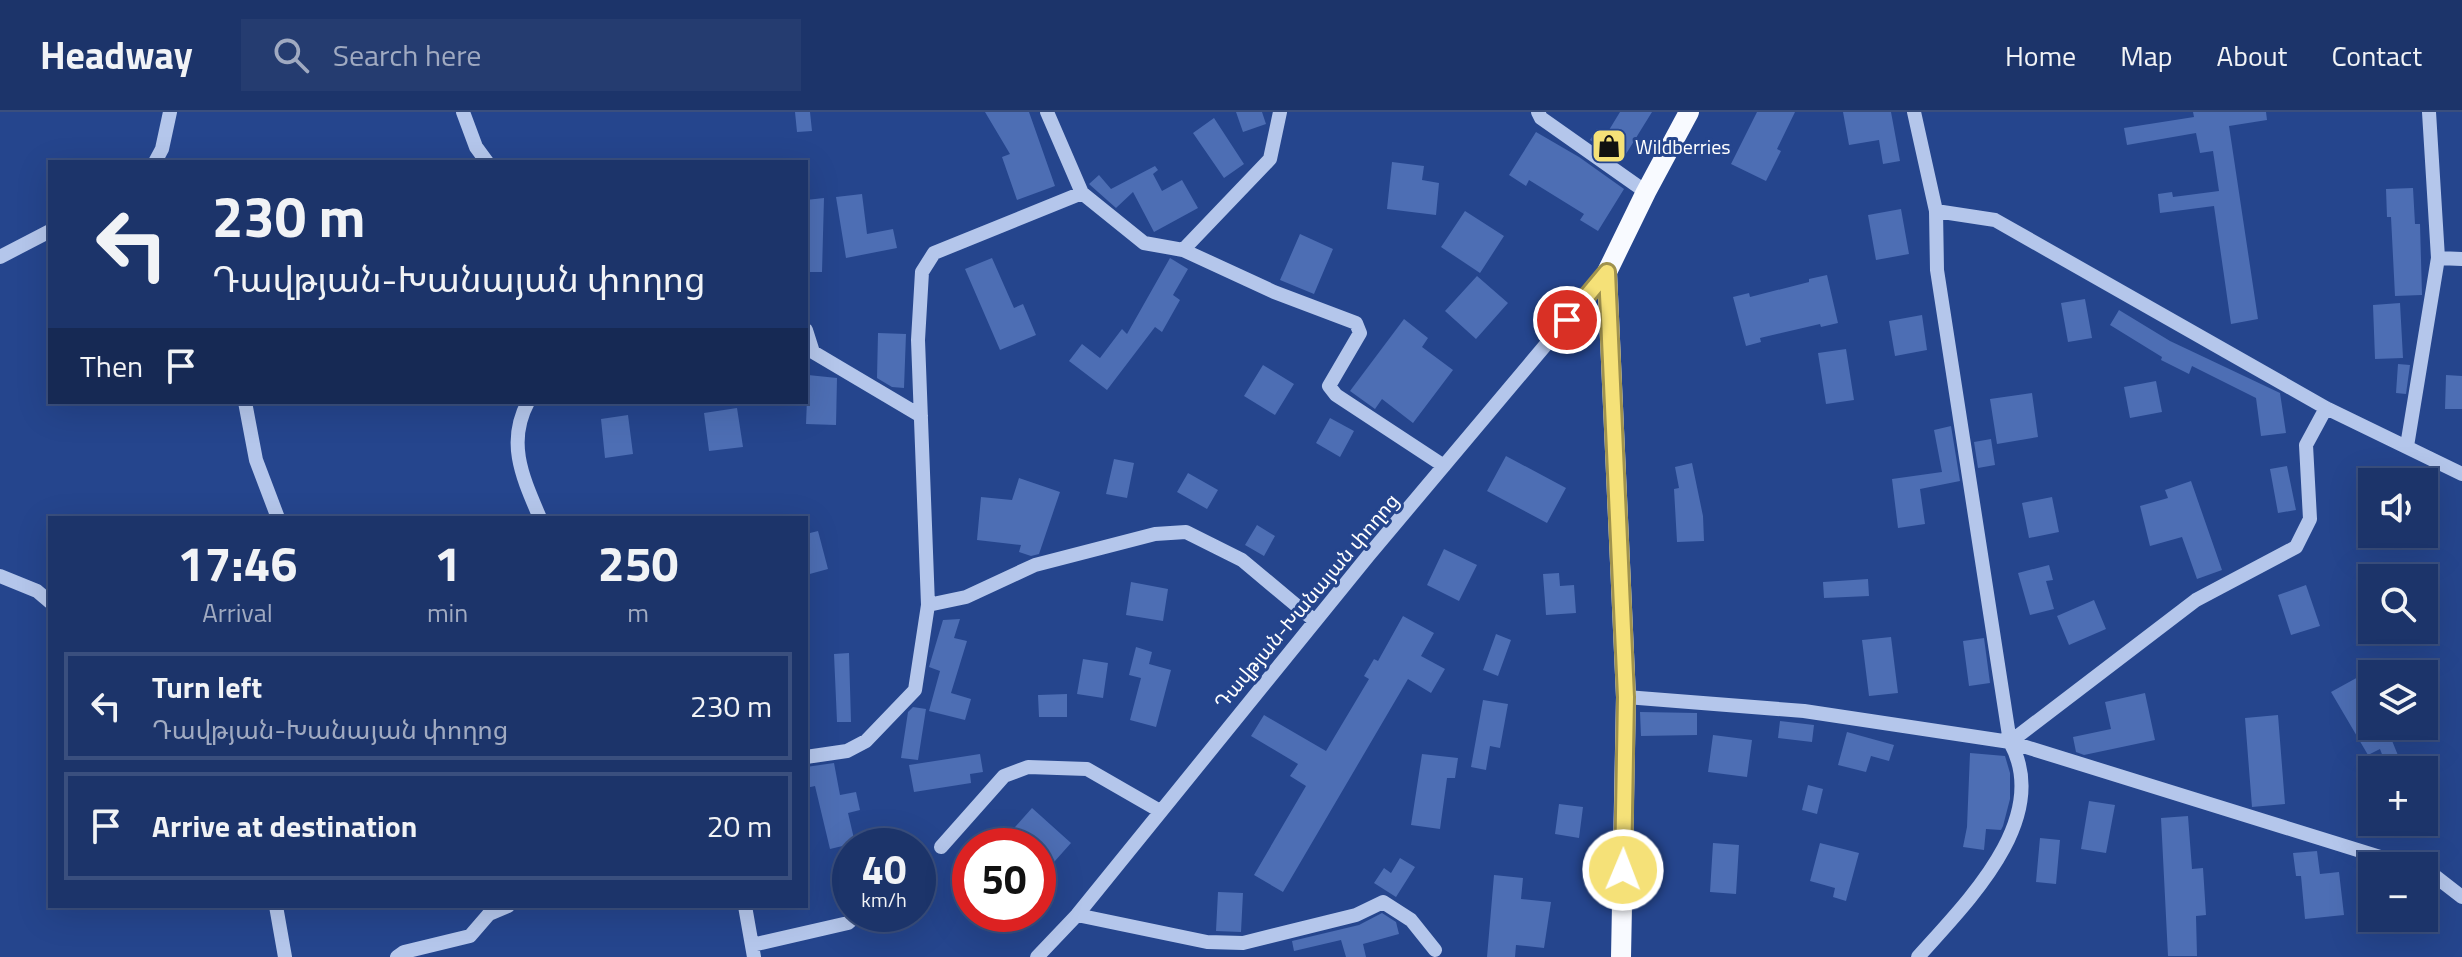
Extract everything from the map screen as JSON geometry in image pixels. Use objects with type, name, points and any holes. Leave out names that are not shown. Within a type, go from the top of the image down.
[{"type":"main road","points":[[1621,957],[1626,697],[1607,272],[1689,112]]},
{"type":"street","points":[[156,160],[162,149],[170,112]]},
{"type":"street","points":[[463,112],[476,147],[486,160]]},
{"type":"street","points":[[1047,112],[1082,193],[1144,243],[1183,250],[1274,292],[1356,323],[1360,333],[1329,386],[1336,395],[1444,466]]},
{"type":"street","points":[[1183,250],[1270,159],[1280,112]]},
{"type":"street","points":[[1538,112],[1541,118],[1646,192]]},
{"type":"street","points":[[1914,112],[1936,211],[1937,270],[2010,742],[2020,760],[2020,816],[1981,887],[1918,957]]},
{"type":"street","points":[[2407,446],[2438,258],[2429,112]]},
{"type":"street","points":[[808,757],[847,751],[866,741],[915,690],[928,605],[918,340],[922,272],[934,253],[1082,193]]},
{"type":"street","points":[[1936,211],[1995,220],[2326,408],[2462,474]]},
{"type":"street","points":[[0,257],[48,232]]},
{"type":"street","points":[[2438,258],[2462,259]]},
{"type":"street","name":"Դավթյան-Խանայան փողոց","points":[[1037,957],[1077,915],[1315,621],[1607,272]]},
{"type":"street","points":[[808,336],[813,352],[921,416]]},
{"type":"street","points":[[245,404],[256,460],[277,516]]},
{"type":"street","points":[[527,404],[519,419],[517,442],[523,477],[539,516]]},
{"type":"street","points":[[2010,742],[2196,600],[2296,547],[2310,519],[2306,445],[2326,408]]},
{"type":"street","points":[[928,605],[966,597],[1035,565],[1155,534],[1186,532],[1242,560],[1315,621]]},
{"type":"street","points":[[0,576],[37,591],[48,600]]},
{"type":"street","points":[[1626,697],[1804,711],[2010,742],[2364,852]]},
{"type":"street","points":[[941,847],[1004,776],[1028,767],[1087,769],[1160,811]]},
{"type":"street","points":[[2438,878],[2462,897]]},
{"type":"street","points":[[1077,915],[1207,942],[1243,943],[1356,915],[1383,902],[1411,920],[1435,950]]},
{"type":"street","points":[[276,908],[285,957]]},
{"type":"street","points":[[745,908],[753,951],[832,928]]},
{"type":"street","points":[[397,957],[404,952],[470,936],[486,910]]},
{"type":"building","points":[[795,112],[810,112],[812,131],[797,132]]},
{"type":"building","points":[[985,112],[1029,112],[1055,186],[1017,200],[1002,157],[1010,154]]},
{"type":"building","points":[[1236,112],[1262,112],[1266,124],[1243,132]]},
{"type":"building","points":[[1620,112],[1652,112],[1621,162],[1590,140],[1597,129],[1606,135]]},
{"type":"building","points":[[1757,112],[1795,112],[1766,181],[1731,164]]},
{"type":"building","points":[[1843,112],[1891,112],[1900,161],[1883,164],[1879,140],[1849,145]]},
{"type":"building","points":[[2193,112],[2266,112],[2267,120],[2229,126],[2258,319],[2231,324],[2214,206],[2160,213],[2158,194],[2172,192],[2173,197],[2219,191],[2213,151],[2200,153],[2196,133],[2127,145],[2124,128],[2194,117]]},
{"type":"building","points":[[1214,118],[1244,164],[1224,178],[1193,133]]},
{"type":"building","points":[[1536,132],[1624,189],[1598,231],[1580,220],[1584,214],[1529,180],[1526,186],[1509,175]]},
{"type":"building","points":[[1392,162],[1424,166],[1422,180],[1439,183],[1436,215],[1387,209]]},
{"type":"building","points":[[1155,166],[1158,170],[1153,174],[1162,191],[1182,180],[1198,208],[1154,232],[1133,192],[1116,208],[1089,184],[1099,175],[1111,189]]},
{"type":"building","points":[[2413,188],[2415,224],[2420,224],[2422,295],[2395,296],[2391,217],[2387,217],[2386,189]]},
{"type":"building","points":[[862,194],[867,234],[893,229],[897,248],[846,258],[836,197]]},
{"type":"building","points":[[824,198],[822,272],[808,272],[808,200]]},
{"type":"building","points":[[1901,209],[1909,254],[1876,260],[1868,215]]},
{"type":"building","points":[[1465,211],[1504,236],[1480,273],[1441,247]]},
{"type":"building","points":[[1300,234],[1333,249],[1314,294],[1280,280]]},
{"type":"building","points":[[992,258],[1014,308],[1023,304],[1036,335],[1000,350],[965,269]]},
{"type":"building","points":[[1170,258],[1188,269],[1173,295],[1180,300],[1162,332],[1155,327],[1107,390],[1069,361],[1082,344],[1100,358],[1122,329],[1127,334]]},
{"type":"building","points":[[1827,275],[1838,323],[1821,327],[1820,324],[1760,338],[1761,342],[1746,346],[1733,297],[1749,293],[1750,297]]},
{"type":"building","points":[[1477,276],[1508,303],[1476,339],[1445,311]]},
{"type":"building","points":[[2085,299],[2092,338],[2068,342],[2061,303]]},
{"type":"building","points":[[2400,303],[2403,358],[2375,359],[2373,305]]},
{"type":"building","points":[[2119,310],[2170,341],[2280,393],[2286,433],[2261,436],[2256,398],[2192,366],[2189,374],[2161,360],[2162,357],[2110,325]]},
{"type":"building","points":[[1922,315],[1927,350],[1895,356],[1889,321]]},
{"type":"building","points":[[1404,319],[1428,338],[1422,347],[1453,370],[1413,423],[1382,399],[1375,409],[1350,391]]},
{"type":"building","points":[[878,333],[906,334],[904,388],[892,387],[877,378]]},
{"type":"building","points":[[1846,349],[1854,400],[1826,404],[1818,353]]},
{"type":"building","points":[[2398,364],[2410,365],[2406,394],[2396,393]]},
{"type":"building","points":[[1263,365],[1294,384],[1275,415],[1244,396]]},
{"type":"building","points":[[808,375],[837,378],[836,425],[806,424]]},
{"type":"building","points":[[2446,375],[2462,376],[2462,409],[2445,409]]},
{"type":"building","points":[[2156,381],[2162,412],[2130,418],[2124,387]]},
{"type":"building","points":[[2032,393],[2038,437],[1997,444],[1990,399]]},
{"type":"building","points":[[737,408],[743,447],[709,451],[704,413]]},
{"type":"building","points":[[628,415],[633,454],[605,458],[601,419]]},
{"type":"building","points":[[1330,418],[1354,431],[1340,457],[1316,443]]},
{"type":"building","points":[[1951,426],[1960,481],[1920,489],[1925,524],[1898,528],[1892,479],[1942,472],[1934,430]]},
{"type":"building","points":[[1991,439],[1995,465],[1978,468],[1974,442]]},
{"type":"building","points":[[1506,456],[1566,488],[1547,523],[1487,491]]},
{"type":"building","points":[[1114,459],[1134,463],[1127,498],[1106,494]]},
{"type":"building","points":[[1692,463],[1703,516],[1704,541],[1677,542],[1674,489],[1679,488],[1675,467]]},
{"type":"building","points":[[2287,466],[2296,510],[2278,513],[2270,469]]},
{"type":"building","points":[[1188,473],[1218,490],[1207,509],[1177,492]]},
{"type":"building","points":[[1019,478],[1060,492],[1039,554],[1031,556],[1019,552],[1021,545],[977,540],[981,497],[1012,500]]},
{"type":"building","points":[[2191,481],[2222,570],[2197,579],[2182,537],[2150,546],[2140,506],[2168,498],[2165,490]]},
{"type":"building","points":[[2052,497],[2059,532],[2029,538],[2022,503]]},
{"type":"building","points":[[1257,525],[1275,536],[1264,556],[1245,545]]},
{"type":"building","points":[[818,531],[828,569],[808,574],[808,534]]},
{"type":"building","points":[[1444,549],[1477,565],[1459,601],[1427,585]]},
{"type":"building","points":[[2049,565],[2053,580],[2046,581],[2054,609],[2030,615],[2018,573]]},
{"type":"building","points":[[1559,573],[1560,586],[1574,585],[1576,613],[1546,615],[1543,574]]},
{"type":"building","points":[[1868,579],[1869,596],[1824,598],[1823,582]]},
{"type":"building","points":[[1131,582],[1168,589],[1163,621],[1126,615]]},
{"type":"building","points":[[2306,585],[2320,626],[2291,635],[2278,595]]},
{"type":"building","points":[[2094,600],[2106,629],[2069,645],[2057,616]]},
{"type":"building","points":[[1403,616],[1434,633],[1421,656],[1445,669],[1431,693],[1408,679],[1283,892],[1254,875],[1306,786],[1290,776],[1298,764],[1251,736],[1264,715],[1326,751],[1369,679],[1364,676],[1374,659],[1378,661]]},
{"type":"building","points":[[960,619],[954,638],[967,641],[951,693],[971,699],[965,720],[929,711],[940,671],[929,667],[943,620]]},
{"type":"building","points":[[1496,634],[1511,640],[1498,676],[1483,670]]},
{"type":"building","points":[[1891,637],[1898,693],[1869,696],[1862,640]]},
{"type":"building","points":[[1984,638],[1990,683],[1969,686],[1963,641]]},
{"type":"building","points":[[1136,647],[1152,652],[1149,664],[1171,670],[1156,727],[1130,720],[1141,678],[1129,675]]},
{"type":"building","points":[[849,653],[851,722],[837,722],[834,654]]},
{"type":"building","points":[[1083,659],[1108,663],[1103,698],[1077,694]]},
{"type":"building","points":[[2358,677],[2358,738],[2331,692]]},
{"type":"building","points":[[2145,693],[2155,740],[2084,755],[2076,752],[2073,737],[2111,729],[2105,702]]},
{"type":"building","points":[[1067,694],[1067,717],[1039,717],[1038,695]]},
{"type":"building","points":[[1483,700],[1508,704],[1500,748],[1490,746],[1486,770],[1471,767]]},
{"type":"building","points":[[913,707],[926,709],[918,760],[901,758],[908,712]]},
{"type":"building","points":[[1640,712],[1697,713],[1697,735],[1641,736]]},
{"type":"building","points":[[2278,715],[2285,804],[2252,807],[2245,718]]},
{"type":"building","points":[[1780,721],[1814,725],[1812,742],[1778,738]]},
{"type":"building","points":[[1847,732],[1894,745],[1889,761],[1871,756],[1866,772],[1838,765]]},
{"type":"building","points":[[1713,735],[1752,740],[1747,777],[1708,772]]},
{"type":"building","points":[[2359,740],[2392,740],[2398,756],[2383,756],[2380,749],[2368,755]]},
{"type":"building","points":[[1970,753],[2005,756],[2010,773],[2010,799],[2003,826],[2001,830],[1986,829],[1984,850],[1963,847],[1967,827]]},
{"type":"building","points":[[980,754],[983,772],[970,774],[971,783],[914,792],[909,765]]},
{"type":"building","points":[[1422,754],[1458,758],[1455,778],[1447,778],[1440,829],[1411,825]]},
{"type":"building","points":[[834,763],[840,795],[856,792],[860,810],[848,813],[852,828],[832,828],[832,849],[815,786],[808,788],[808,767]]},
{"type":"building","points":[[1808,785],[1823,789],[1817,814],[1802,810]]},
{"type":"building","points":[[2089,801],[2115,805],[2106,853],[2081,849]]},
{"type":"building","points":[[1559,804],[1583,807],[1579,838],[1555,834]]},
{"type":"building","points":[[1032,808],[1054,828],[1014,828]]},
{"type":"building","points":[[2188,816],[2192,869],[2203,868],[2206,915],[2196,916],[2197,956],[2168,956],[2161,818]]},
{"type":"building","points":[[1056,830],[1071,843],[1056,860]]},
{"type":"building","points":[[2040,838],[2060,840],[2056,884],[2036,882]]},
{"type":"building","points":[[1713,843],[1739,845],[1736,894],[1710,892]]},
{"type":"building","points":[[1820,843],[1859,853],[1846,901],[1833,897],[1835,888],[1810,881]]},
{"type":"building","points":[[2317,851],[2320,874],[2339,872],[2344,915],[2305,919],[2301,876],[2296,876],[2293,853]]},
{"type":"building","points":[[1400,858],[1415,867],[1396,897],[1374,883],[1384,868],[1391,873]]},
{"type":"building","points":[[1494,875],[1523,878],[1521,899],[1551,902],[1544,948],[1516,945],[1515,957],[1487,957]]},
{"type":"building","points":[[1218,892],[1243,893],[1241,932],[1216,931]]},
{"type":"building","points":[[1382,913],[1396,922],[1399,934],[1363,944],[1366,957],[1346,957],[1341,940],[1294,951],[1292,941],[1359,925]]},
{"type":"place","name":"Wildberries","points":[[1609,146]]},
{"type":"route","points":[[1567,320],[1607,272],[1626,697],[1623,870]]}]
